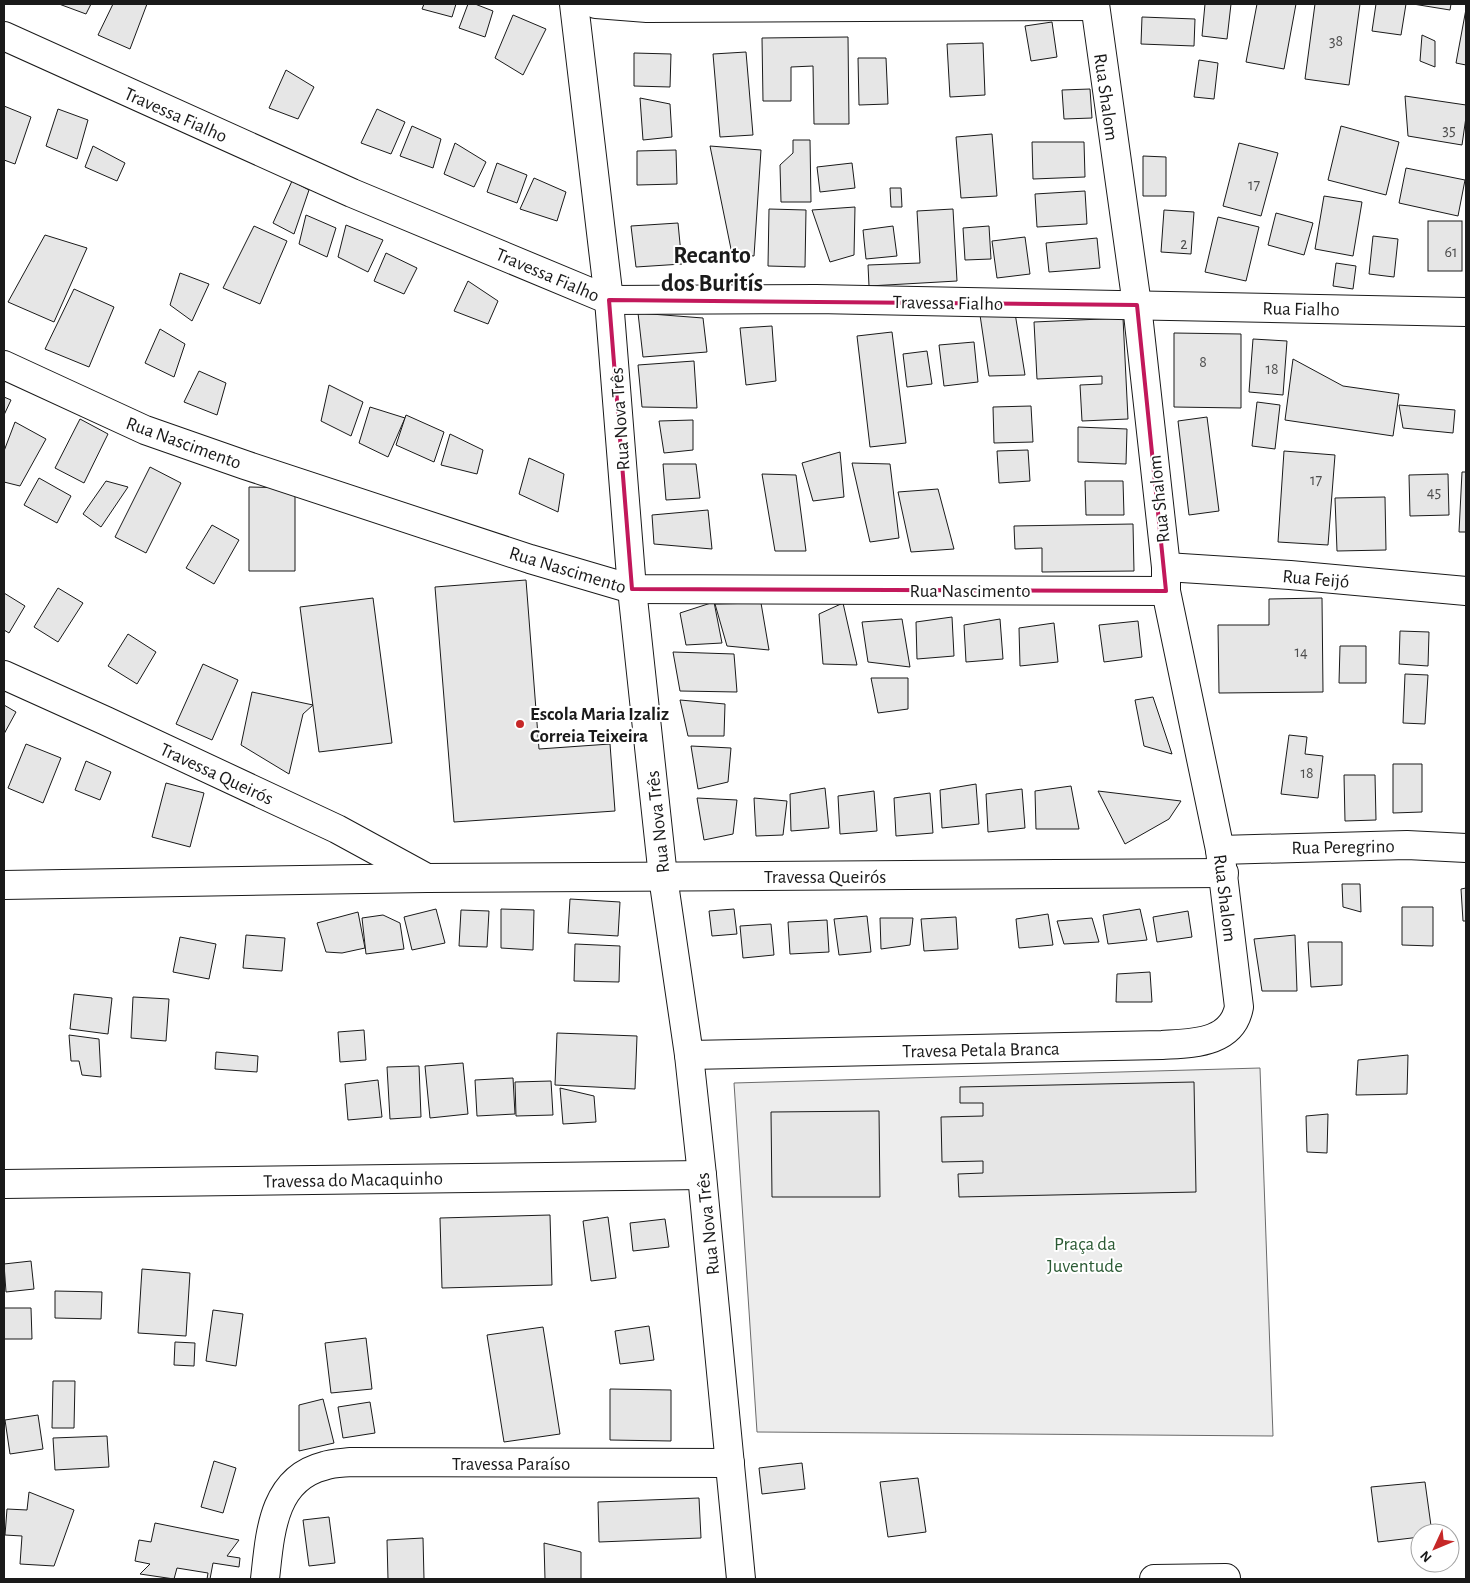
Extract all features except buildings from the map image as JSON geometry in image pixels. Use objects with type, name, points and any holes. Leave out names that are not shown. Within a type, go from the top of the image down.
[{"type":"street","name":"Rua Nova Três","points":[[574,4],[609,300],[632,589],[663,877],[689,1055],[702,1175],[740,1579]]},
{"type":"street","points":[[596,4],[647,8],[1095,5]]},
{"type":"street","name":"Rua Shalom","points":[[1095,5],[1137,305],[1166,579],[1222,862],[1237,991]]},
{"type":"street","name":"Travessa Fialho","points":[[4,36],[352,193],[609,300],[807,299],[1137,305]]},
{"type":"street","name":"Rua Fialho","points":[[1137,305],[1466,312]]},
{"type":"street","name":"Rua Nascimento","points":[[4,365],[154,433],[511,553],[632,589],[1166,579]]},
{"type":"street","name":"Rua Feijó","points":[[1166,579],[1290,575],[1466,591]]},
{"type":"street","name":"Travessa Queirós","points":[[4,675],[337,829],[427,878]]},
{"type":"street","name":"Rua Peregrino","points":[[1222,862],[1316,846],[1407,845],[1466,848]]},
{"type":"street","name":"Travessa Queirós","points":[[4,886],[427,878],[663,877],[1222,862]]},
{"type":"street","name":"Travesa Petala Branca","points":[[689,1055],[1198,1043],[1217,1037],[1234,1022],[1237,1018],[1239,1007],[1237,991]]},
{"type":"street","name":"Travessa do Macaquinho","points":[[4,1184],[702,1175]]},
{"type":"street","name":"Travessa Paraíso","points":[[265,1579],[271,1529],[280,1500],[296,1480],[325,1465],[351,1462],[730,1463]]},
{"type":"street","points":[[1154,1579],[1226,1578]]},
{"type":"highlighted area","points":[[609,300],[1137,305],[1166,591],[632,589]]},
{"type":"shaded area","name":"Praça da Juventude","points":[[1260,1068],[1273,1436],[757,1432],[734,1083]]},
{"type":"place","name":"Escola Maria Izaliz Correia Teixeira","points":[[520,724]]},
{"type":"district","name":"Recanto dos Buritís","points":[[712,269]]}]
